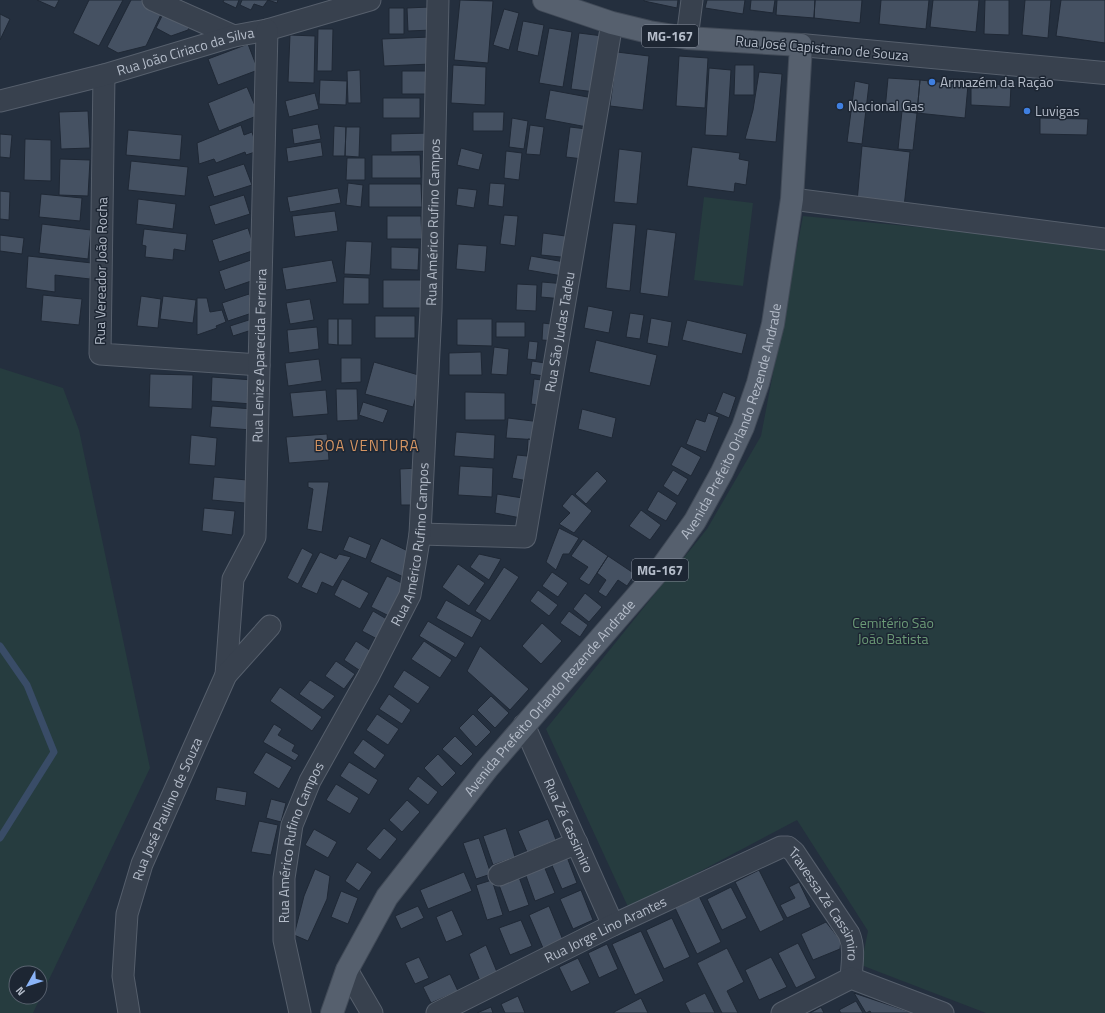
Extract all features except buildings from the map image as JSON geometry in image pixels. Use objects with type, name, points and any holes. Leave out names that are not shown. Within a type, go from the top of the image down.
[{"type":"main road","name":"Rua José Capistrano de Souza","points":[[544,0],[612,23],[649,32],[686,38],[801,45]]},
{"type":"main road","name":"Avenida Prefeito Orlando Rezende Andrade","points":[[332,1013],[347,970],[386,898],[487,769],[662,567],[695,521],[722,472],[743,427],[758,383],[773,324],[792,199],[801,45]]},
{"type":"street","points":[[153,0],[234,36]]},
{"type":"street","name":"Rua João Ciriaco da Silva","points":[[0,101],[104,75],[234,36],[267,30],[370,0]]},
{"type":"street","name":"Rua Américo Rufino Campos","points":[[300,1013],[284,940],[284,878],[292,825],[310,781],[368,677],[410,595],[420,534],[431,310],[438,0]]},
{"type":"street","points":[[686,38],[692,0]]},
{"type":"street","name":"Rua São Judas Tadeu","points":[[420,534],[525,537],[612,23]]},
{"type":"street","name":"Rua Lenize Aparecida Ferreira","points":[[226,675],[233,578],[255,537],[267,30]]},
{"type":"street","name":"Rua José Capistrano de Souza","points":[[801,45],[1105,73]]},
{"type":"street","name":"Rua Vereador João Rocha","points":[[104,75],[100,354],[259,365]]},
{"type":"street","points":[[792,199],[1105,239]]},
{"type":"street","name":"Rua José Paulino de Souza","points":[[129,1013],[123,976],[127,914],[142,864],[226,675],[270,626]]},
{"type":"street","name":"Rua Zé Cassimiro","points":[[524,725],[613,925]]},
{"type":"street","points":[[499,875],[577,843]]},
{"type":"street","name":"Travessa Zé Cassimiro","points":[[776,849],[788,847],[794,852],[849,934],[853,949],[851,978]]},
{"type":"street","name":"Rua Jorge Lino Arantes","points":[[437,1013],[613,925],[776,849]]},
{"type":"street","points":[[347,970],[372,1013]]},
{"type":"street","points":[[782,1013],[851,978],[943,1013]]},
{"type":"green space","points":[[704,197],[753,203],[743,286],[694,280]]},
{"type":"green space","name":"Cemitério São João Batista","points":[[803,216],[1105,245],[1105,1013],[986,1013],[861,965],[868,931],[797,820],[629,909],[546,729],[707,529],[761,436]]},
{"type":"green space","points":[[0,368],[63,388],[79,430],[150,768],[48,982],[48,965],[8,965],[8,1005],[37,1005],[33,1013],[0,1013]]},
{"type":"waterway","points":[[0,646],[27,685],[54,752],[0,838]]},
{"type":"place","name":"Armazém da Ração","points":[[932,82]]},
{"type":"place","name":"Nacional Gas","points":[[840,106]]},
{"type":"place","name":"Luvigas","points":[[1027,111]]},
{"type":"district","name":"BOA VENTURA","points":[[367,446]]}]
